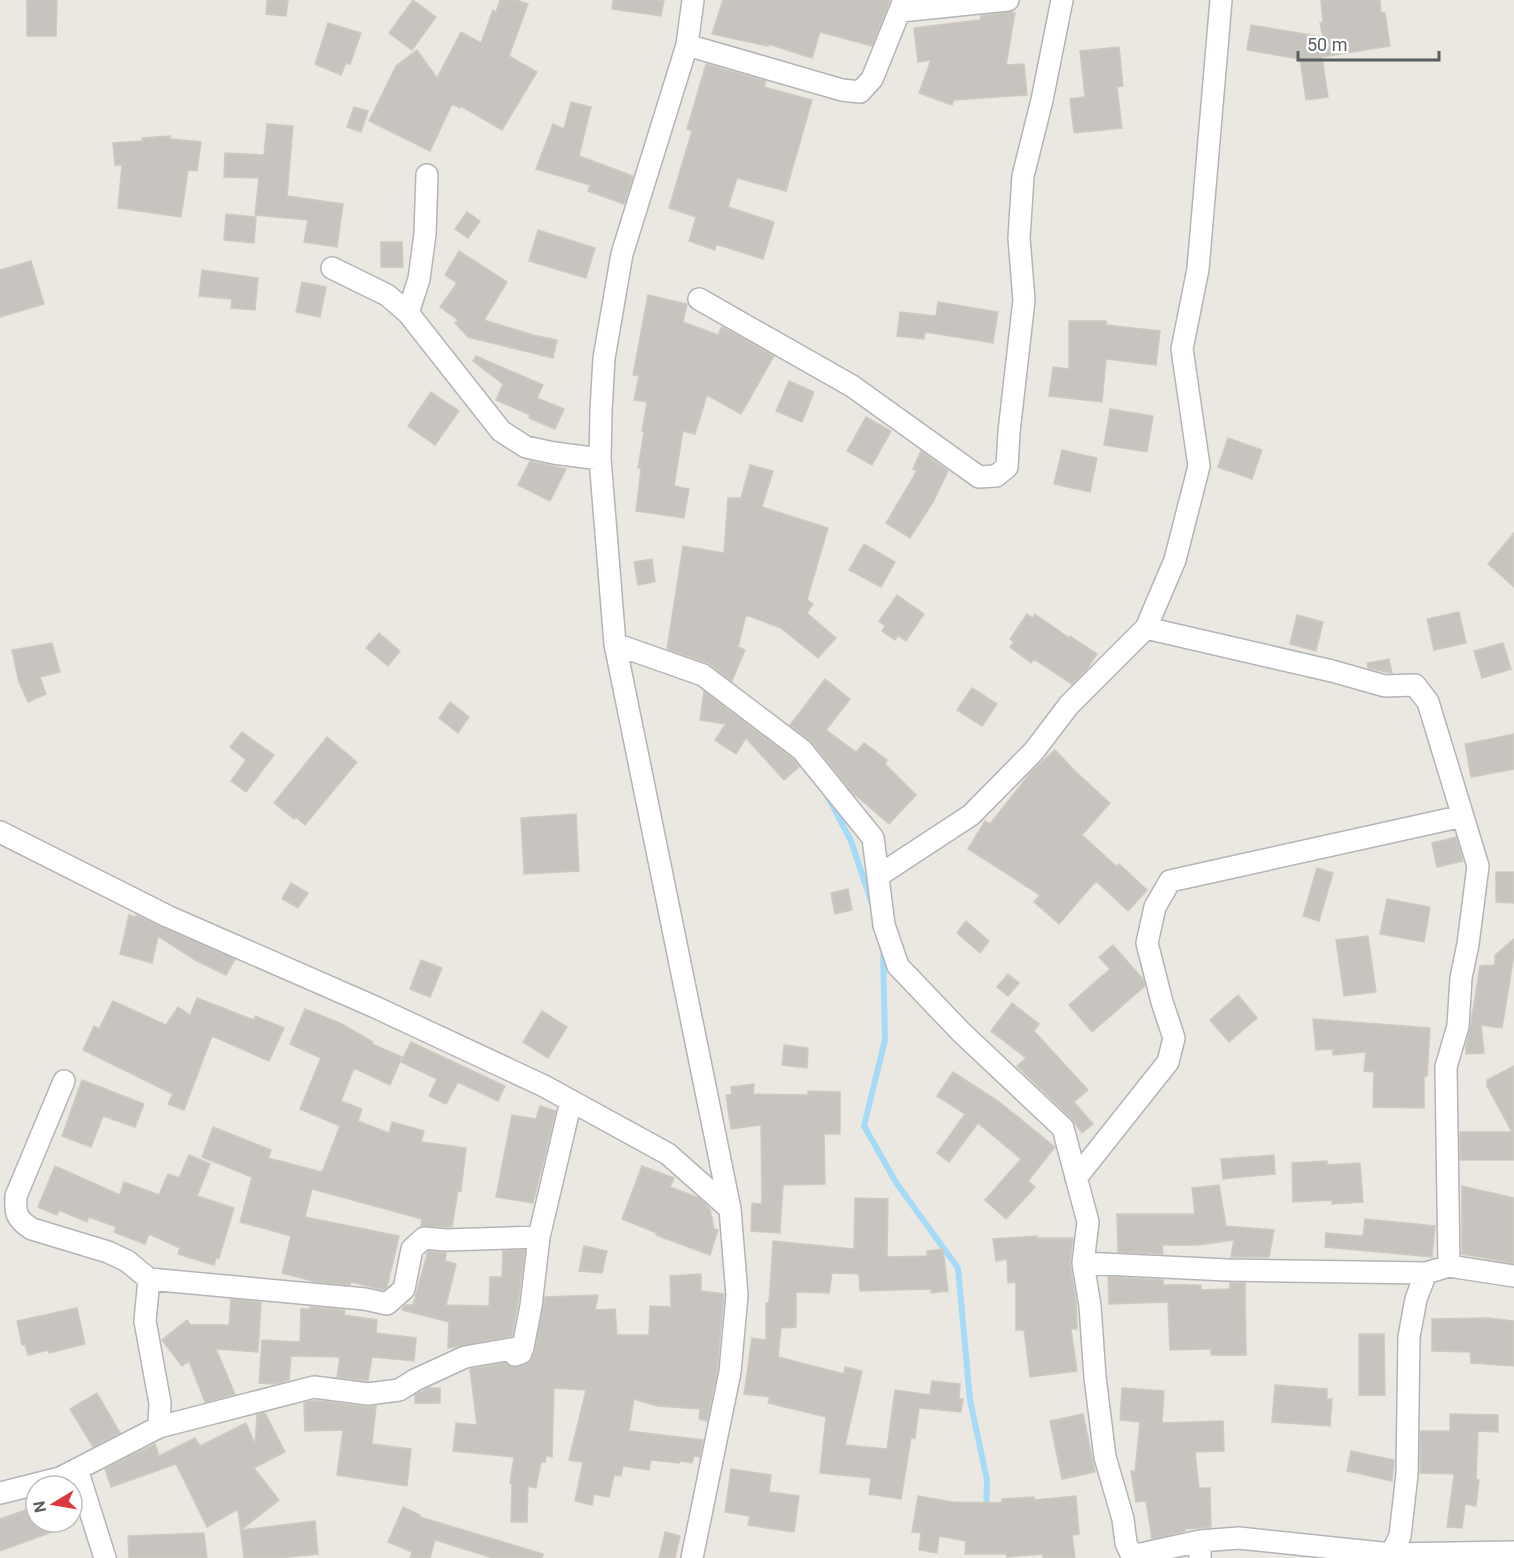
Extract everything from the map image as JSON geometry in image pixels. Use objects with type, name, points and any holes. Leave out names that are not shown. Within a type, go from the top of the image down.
[{"type":"street","points":[[692,1558],[730,1372],[737,1295],[730,1209],[615,644],[600,459],[604,358],[622,254],[687,45],[693,0]]},
{"type":"street","points":[[687,45],[842,90],[860,92],[872,79],[903,6],[1008,0]]},
{"type":"street","points":[[699,299],[852,386],[979,477],[996,476],[1007,467],[1024,300],[1019,238],[1023,176],[1042,100],[1062,0]]},
{"type":"street","points":[[878,876],[971,815],[1034,751],[1069,705],[1146,628],[1175,560],[1199,466],[1182,349],[1198,269],[1221,0]]},
{"type":"street","points":[[408,313],[419,279],[425,234],[427,175]]},
{"type":"street","points":[[332,268],[387,295],[408,313],[501,431],[526,447],[600,459]]},
{"type":"street","points":[[1146,628],[1332,671],[1385,686],[1415,685],[1428,702],[1478,866],[1468,944],[1461,978],[1458,1026],[1446,1067],[1449,1266]]},
{"type":"street","points":[[615,644],[703,675],[802,750],[873,838],[884,925],[898,966],[961,1032],[1063,1128],[1088,1222],[1083,1263],[1090,1305],[1095,1377],[1105,1457],[1122,1519],[1126,1543],[1131,1554],[1200,1550],[1239,1538],[1391,1554],[1514,1552]]},
{"type":"street","points":[[1076,1178],[1168,1062],[1174,1038],[1147,943],[1155,907],[1170,881],[1463,816]]},
{"type":"street","points":[[0,832],[167,916],[375,1006],[544,1086],[668,1154],[730,1209]]},
{"type":"street","points":[[64,1081],[16,1196],[15,1211],[21,1223],[32,1229],[108,1252],[127,1261],[149,1280],[365,1299],[387,1304],[404,1289],[412,1249],[424,1238],[446,1240],[539,1237]]},
{"type":"street","points":[[0,1492],[60,1478],[159,1427],[314,1387],[368,1394],[399,1390],[465,1357],[516,1353],[531,1306],[539,1237],[571,1101]]},
{"type":"street","points":[[1083,1263],[1227,1270],[1426,1273],[1449,1266],[1514,1276]]},
{"type":"street","points":[[1391,1554],[1400,1536],[1407,1474],[1409,1337],[1416,1299],[1426,1273]]},
{"type":"street","points":[[149,1280],[145,1321],[160,1403],[159,1427]]},
{"type":"street","points":[[77,1469],[105,1558]]},
{"type":"building","points":[[27,0],[57,0],[56,36],[27,36]]},
{"type":"building","points":[[267,0],[288,0],[286,16],[266,14]]},
{"type":"building","points":[[413,0],[436,17],[412,50],[389,33]]},
{"type":"building","points":[[500,0],[517,0],[528,4],[509,56],[537,72],[502,130],[461,106],[460,108],[452,104],[430,151],[369,121],[396,66],[417,50],[437,78],[461,32],[481,43],[493,10],[496,12]]},
{"type":"building","points":[[613,0],[664,0],[661,16],[612,9]]},
{"type":"building","points":[[723,0],[890,0],[872,46],[820,32],[812,58],[768,44],[768,46],[712,34]]},
{"type":"building","points":[[1321,0],[1380,0],[1381,13],[1385,13],[1390,46],[1322,57],[1328,97],[1306,100],[1300,59],[1247,50],[1251,25],[1323,37],[1320,23],[1323,22]]},
{"type":"building","points":[[1015,13],[1006,65],[1024,64],[1027,95],[954,100],[952,105],[919,93],[931,60],[918,62],[914,28],[980,20],[981,16]]},
{"type":"building","points":[[328,23],[361,33],[350,64],[346,63],[341,75],[315,64]]},
{"type":"building","points":[[1119,47],[1123,86],[1117,87],[1122,128],[1074,133],[1070,99],[1085,97],[1080,51]]},
{"type":"building","points":[[706,64],[766,81],[764,87],[812,100],[786,191],[737,178],[728,207],[774,222],[763,259],[716,244],[715,250],[689,241],[696,217],[669,208],[692,131],[687,129]]},
{"type":"building","points":[[571,102],[591,107],[579,156],[633,176],[624,204],[588,191],[590,185],[536,169],[553,124],[564,129]]},
{"type":"building","points":[[354,107],[368,111],[361,132],[347,127]]},
{"type":"building","points":[[267,124],[293,126],[287,196],[343,204],[337,247],[304,242],[308,220],[255,215],[259,178],[224,177],[225,153],[264,155]]},
{"type":"building","points":[[170,136],[170,139],[201,142],[197,171],[188,170],[181,217],[118,208],[122,165],[115,165],[113,143]]},
{"type":"building","points":[[467,212],[480,221],[468,238],[455,229]]},
{"type":"building","points":[[226,214],[256,217],[254,243],[224,240]]},
{"type":"building","points":[[538,230],[595,248],[586,278],[529,261]]},
{"type":"building","points":[[381,242],[402,242],[403,267],[381,267]]},
{"type":"building","points":[[459,251],[507,282],[484,320],[557,340],[553,358],[468,337],[455,323],[458,320],[440,307],[457,283],[445,275]]},
{"type":"building","points":[[31,261],[44,304],[0,317],[0,270]]},
{"type":"building","points":[[202,270],[258,278],[255,310],[231,308],[232,299],[199,296]]},
{"type":"building","points":[[302,282],[326,287],[320,317],[296,312]]},
{"type":"building","points":[[648,295],[687,304],[683,322],[718,335],[722,327],[774,356],[741,414],[707,395],[695,434],[683,431],[674,486],[689,489],[684,518],[636,511],[641,468],[638,468],[647,402],[634,400],[639,376],[633,375]]},
{"type":"building","points":[[938,302],[998,312],[993,343],[925,332],[924,339],[897,336],[900,312],[936,316]]},
{"type":"building","points":[[1069,321],[1106,321],[1106,325],[1160,331],[1156,365],[1106,359],[1102,402],[1049,396],[1053,367],[1069,369]]},
{"type":"building","points":[[476,356],[543,385],[537,398],[564,409],[555,429],[496,400],[503,384],[473,361]]},
{"type":"building","points":[[789,381],[814,392],[802,422],[776,411]]},
{"type":"building","points":[[431,392],[459,411],[435,445],[408,426]]},
{"type":"building","points":[[1110,409],[1153,416],[1147,452],[1104,445]]},
{"type":"building","points":[[866,417],[891,431],[872,465],[847,451]]},
{"type":"building","points":[[1228,438],[1262,450],[1252,479],[1218,467]]},
{"type":"building","points":[[1062,450],[1097,458],[1090,492],[1054,484]]},
{"type":"building","points":[[921,451],[948,471],[933,502],[910,538],[886,523],[917,471],[913,469]]},
{"type":"building","points":[[530,461],[566,469],[550,501],[518,485]]},
{"type":"building","points":[[750,465],[773,471],[762,507],[828,528],[807,600],[813,604],[807,613],[836,638],[818,658],[781,628],[746,615],[738,647],[745,650],[732,681],[708,663],[667,649],[683,546],[724,553],[728,498],[741,498]]},
{"type":"building","points":[[1514,533],[1514,587],[1488,564]]},
{"type":"building","points":[[864,544],[895,562],[881,587],[849,570]]},
{"type":"building","points":[[652,559],[655,582],[638,585],[634,562]]},
{"type":"building","points":[[897,595],[924,614],[906,641],[898,635],[895,640],[882,631],[885,626],[879,621]]},
{"type":"building","points":[[1459,612],[1466,643],[1434,650],[1427,619]]},
{"type":"building","points":[[1027,614],[1033,618],[1035,614],[1097,654],[1087,669],[1072,684],[1034,659],[1031,663],[1010,647],[1014,642],[1010,639]]},
{"type":"building","points":[[1297,615],[1323,622],[1316,651],[1290,644]]},
{"type":"building","points":[[379,633],[400,651],[388,666],[366,648]]},
{"type":"building","points":[[52,643],[60,672],[40,677],[46,694],[28,702],[19,682],[12,650]]},
{"type":"building","points":[[1503,643],[1511,669],[1482,678],[1474,651]]},
{"type":"building","points":[[1389,659],[1392,673],[1368,668],[1367,663]]},
{"type":"building","points":[[825,679],[850,699],[826,730],[856,752],[864,743],[887,760],[885,764],[916,795],[889,824],[852,792],[812,742],[790,725]]},
{"type":"building","points":[[972,688],[997,704],[982,726],[957,710]]},
{"type":"building","points":[[704,691],[793,759],[799,767],[784,780],[746,738],[736,754],[715,740],[726,724],[700,720]]},
{"type":"building","points":[[450,702],[469,717],[458,733],[439,718]]},
{"type":"building","points":[[242,732],[274,755],[246,792],[231,781],[246,760],[230,747]]},
{"type":"building","points":[[1514,734],[1514,769],[1471,777],[1465,744]]},
{"type":"building","points":[[327,737],[357,762],[305,825],[274,803]]},
{"type":"building","points":[[1055,750],[1110,803],[1082,835],[1117,867],[1119,864],[1147,890],[1128,911],[1096,881],[1059,924],[1034,902],[1040,895],[968,849],[985,821],[990,824],[1032,771]]},
{"type":"building","points":[[576,814],[579,871],[524,874],[521,818]]},
{"type":"building","points":[[1456,837],[1463,861],[1437,867],[1432,843]]},
{"type":"building","points":[[1317,868],[1333,873],[1319,921],[1303,916]]},
{"type":"building","points":[[1496,872],[1514,872],[1514,903],[1496,902]]},
{"type":"building","points":[[291,883],[308,893],[298,908],[282,899]]},
{"type":"building","points":[[848,889],[852,910],[835,914],[831,893]]},
{"type":"building","points":[[1387,899],[1430,907],[1424,942],[1380,934]]},
{"type":"building","points":[[129,915],[135,917],[136,915],[235,959],[226,975],[195,960],[158,936],[152,963],[120,954]]},
{"type":"building","points":[[966,921],[989,941],[980,953],[957,933]]},
{"type":"building","points":[[1368,936],[1376,992],[1344,996],[1336,940]]},
{"type":"building","points":[[1514,939],[1514,955],[1502,1028],[1481,1025],[1484,1053],[1466,1054],[1480,966],[1495,965],[1495,955]]},
{"type":"building","points":[[1113,945],[1143,979],[1145,986],[1092,1032],[1069,1005],[1110,969],[1099,957]]},
{"type":"building","points":[[421,960],[442,968],[430,997],[410,989]]},
{"type":"building","points":[[1008,974],[1019,983],[1008,996],[997,987]]},
{"type":"building","points":[[1238,995],[1257,1018],[1229,1042],[1210,1020]]},
{"type":"building","points":[[197,998],[254,1020],[255,1016],[284,1028],[269,1061],[212,1036],[184,1110],[168,1104],[173,1094],[83,1050],[94,1026],[99,1029],[113,1001],[166,1025],[178,1007],[190,1015]]},
{"type":"building","points":[[1012,1003],[1039,1024],[1034,1031],[1088,1090],[1074,1102],[1093,1124],[1082,1133],[1072,1119],[1017,1066],[1026,1058],[991,1031]]},
{"type":"building","points":[[305,1009],[340,1023],[373,1042],[372,1044],[402,1057],[390,1085],[354,1068],[341,1101],[362,1109],[358,1121],[389,1133],[392,1122],[424,1131],[421,1142],[466,1148],[461,1191],[458,1190],[452,1227],[421,1226],[422,1219],[312,1189],[305,1217],[399,1236],[387,1287],[384,1290],[351,1282],[350,1285],[316,1282],[282,1273],[291,1236],[240,1222],[252,1177],[202,1157],[213,1127],[271,1150],[268,1158],[322,1172],[340,1126],[300,1109],[321,1058],[290,1044]]},
{"type":"building","points":[[542,1011],[567,1027],[548,1058],[523,1042]]},
{"type":"building","points":[[1313,1019],[1430,1028],[1427,1076],[1424,1076],[1424,1108],[1373,1107],[1374,1072],[1364,1071],[1366,1052],[1333,1055],[1333,1049],[1316,1050]]},
{"type":"building","points":[[411,1042],[505,1086],[498,1101],[458,1082],[446,1104],[429,1096],[437,1079],[401,1062]]},
{"type":"building","points":[[784,1045],[808,1048],[807,1068],[782,1065]]},
{"type":"building","points":[[1514,1066],[1514,1160],[1460,1160],[1460,1132],[1512,1132],[1487,1086],[1487,1080]]},
{"type":"building","points":[[953,1072],[998,1101],[1055,1147],[1028,1181],[1035,1187],[1006,1219],[985,1200],[1021,1159],[978,1123],[949,1162],[937,1153],[965,1114],[937,1096]]},
{"type":"building","points":[[82,1080],[144,1104],[135,1127],[103,1116],[91,1147],[62,1136]]},
{"type":"building","points":[[754,1084],[753,1094],[808,1095],[808,1091],[840,1092],[840,1134],[824,1134],[825,1184],[783,1185],[780,1233],[751,1231],[752,1203],[762,1204],[761,1125],[731,1129],[726,1095],[732,1094],[731,1087]]},
{"type":"building","points":[[540,1106],[556,1111],[533,1203],[496,1197],[512,1115],[536,1119]]},
{"type":"building","points":[[189,1155],[210,1164],[197,1196],[234,1208],[219,1258],[216,1258],[214,1265],[178,1254],[180,1248],[149,1234],[145,1244],[114,1232],[116,1227],[89,1217],[87,1222],[59,1210],[57,1215],[38,1207],[55,1166],[120,1195],[124,1182],[159,1195],[168,1174],[179,1178]]},
{"type":"building","points":[[1274,1155],[1275,1174],[1223,1179],[1221,1159]]},
{"type":"building","points":[[1327,1161],[1327,1165],[1360,1163],[1363,1202],[1332,1204],[1332,1200],[1293,1202],[1292,1163]]},
{"type":"building","points":[[642,1166],[674,1178],[670,1187],[699,1198],[710,1209],[714,1229],[718,1230],[710,1255],[656,1235],[657,1233],[622,1219]]},
{"type":"building","points":[[1219,1185],[1226,1226],[1274,1230],[1269,1257],[1231,1257],[1234,1240],[1197,1245],[1162,1245],[1163,1254],[1118,1252],[1117,1214],[1195,1214],[1192,1188]]},
{"type":"building","points":[[1462,1186],[1514,1198],[1514,1263],[1462,1254]]},
{"type":"building","points":[[855,1198],[888,1199],[887,1257],[927,1256],[927,1251],[943,1249],[948,1291],[931,1293],[931,1289],[860,1291],[859,1274],[832,1273],[829,1293],[796,1292],[796,1327],[781,1328],[778,1357],[844,1374],[845,1367],[862,1371],[845,1445],[887,1449],[895,1390],[930,1395],[932,1381],[960,1384],[959,1399],[963,1399],[961,1412],[919,1408],[915,1438],[911,1438],[901,1499],[869,1494],[871,1478],[820,1473],[826,1417],[768,1403],[770,1397],[744,1394],[752,1338],[766,1340],[766,1303],[769,1303],[773,1241],[854,1249]]},
{"type":"building","points":[[1365,1219],[1435,1226],[1432,1257],[1325,1247],[1326,1233],[1363,1236]]},
{"type":"building","points":[[1037,1236],[1038,1238],[1073,1238],[1070,1263],[1076,1302],[1077,1329],[1071,1329],[1077,1371],[1030,1377],[1024,1330],[1016,1330],[1016,1282],[1008,1283],[1007,1259],[996,1261],[993,1239]]},
{"type":"building","points":[[584,1246],[607,1251],[602,1273],[579,1271]]},
{"type":"building","points":[[525,1250],[512,1336],[448,1348],[449,1322],[402,1310],[405,1305],[413,1305],[428,1251],[446,1253],[445,1261],[456,1264],[446,1305],[489,1306],[490,1277],[502,1277],[503,1251]]},
{"type":"building","points":[[701,1274],[701,1291],[724,1294],[717,1373],[707,1421],[699,1419],[700,1409],[657,1406],[634,1399],[629,1431],[703,1440],[700,1457],[694,1456],[692,1463],[651,1460],[649,1470],[623,1466],[621,1476],[614,1475],[609,1497],[594,1494],[592,1505],[575,1501],[583,1462],[569,1460],[586,1390],[554,1388],[552,1457],[546,1455],[545,1462],[541,1462],[536,1488],[528,1486],[527,1522],[511,1522],[512,1484],[510,1483],[514,1457],[453,1451],[456,1423],[477,1425],[470,1369],[505,1363],[518,1367],[530,1362],[535,1350],[545,1297],[598,1295],[595,1310],[615,1309],[617,1335],[649,1335],[650,1306],[671,1307],[670,1276]]},
{"type":"building","points":[[1108,1277],[1163,1280],[1163,1285],[1201,1285],[1201,1290],[1230,1289],[1230,1283],[1245,1283],[1246,1355],[1211,1355],[1211,1349],[1170,1350],[1168,1302],[1109,1304]]},
{"type":"building","points":[[231,1299],[261,1302],[258,1352],[216,1349],[235,1394],[205,1402],[189,1361],[182,1366],[162,1340],[187,1320],[191,1325],[229,1325]]},
{"type":"building","points":[[310,1307],[345,1310],[344,1315],[377,1320],[376,1333],[416,1338],[414,1361],[372,1357],[368,1381],[337,1377],[340,1357],[291,1356],[289,1380],[274,1384],[259,1383],[262,1340],[300,1342],[301,1309],[310,1309]]},
{"type":"building","points":[[77,1308],[85,1344],[49,1353],[48,1350],[28,1355],[25,1345],[22,1345],[17,1321]]},
{"type":"building","points":[[1488,1318],[1514,1321],[1514,1366],[1471,1363],[1470,1352],[1432,1351],[1432,1319]]},
{"type":"building","points":[[1359,1334],[1384,1334],[1385,1395],[1359,1395]]},
{"type":"building","points":[[1275,1385],[1327,1389],[1327,1399],[1332,1399],[1330,1426],[1272,1422]]},
{"type":"building","points":[[428,1388],[440,1388],[440,1403],[415,1403],[415,1395]]},
{"type":"building","points":[[1122,1388],[1164,1391],[1162,1423],[1223,1421],[1224,1451],[1195,1452],[1199,1488],[1210,1488],[1211,1527],[1185,1529],[1185,1531],[1152,1539],[1146,1501],[1136,1502],[1131,1471],[1135,1471],[1140,1422],[1120,1420]]},
{"type":"building","points":[[97,1393],[120,1433],[93,1447],[70,1409]]},
{"type":"building","points":[[310,1401],[376,1406],[372,1444],[411,1449],[407,1486],[337,1475],[343,1430],[305,1431],[304,1403]]},
{"type":"building","points":[[265,1413],[285,1452],[254,1468],[279,1500],[241,1530],[315,1521],[318,1554],[278,1558],[244,1558],[238,1509],[207,1527],[176,1464],[111,1487],[105,1469],[155,1444],[159,1456],[195,1438],[200,1446],[246,1423],[255,1444],[257,1415]]},
{"type":"building","points":[[1083,1414],[1095,1472],[1062,1479],[1050,1421]]},
{"type":"building","points":[[1450,1414],[1498,1415],[1498,1432],[1478,1431],[1476,1480],[1479,1480],[1476,1506],[1465,1504],[1462,1528],[1447,1527],[1454,1474],[1420,1473],[1420,1431],[1450,1431]]},
{"type":"building","points":[[1351,1451],[1394,1460],[1392,1481],[1347,1471]]},
{"type":"building","points":[[731,1469],[771,1475],[769,1492],[799,1496],[794,1532],[748,1525],[750,1516],[725,1512]]},
{"type":"building","points":[[918,1496],[952,1502],[1002,1503],[1002,1499],[1034,1497],[1034,1500],[1076,1496],[1079,1534],[1072,1535],[1075,1558],[1043,1558],[1043,1554],[1007,1557],[1006,1554],[965,1554],[966,1541],[939,1536],[937,1553],[919,1550],[921,1533],[912,1532]]},
{"type":"building","points":[[403,1507],[420,1517],[543,1554],[542,1558],[493,1558],[435,1540],[430,1558],[410,1558],[412,1552],[388,1542]]},
{"type":"building","points":[[24,1510],[24,1534],[47,1534],[0,1551],[0,1519]]},
{"type":"building","points":[[665,1532],[680,1536],[675,1558],[659,1558]]},
{"type":"building","points":[[204,1533],[207,1558],[129,1558],[128,1536]]},
{"type":"waterway","points":[[828,797],[851,841],[872,904]]},
{"type":"waterway","points":[[883,948],[885,1040],[864,1126],[897,1184],[958,1268],[970,1400],[987,1480],[986,1511]]}]
